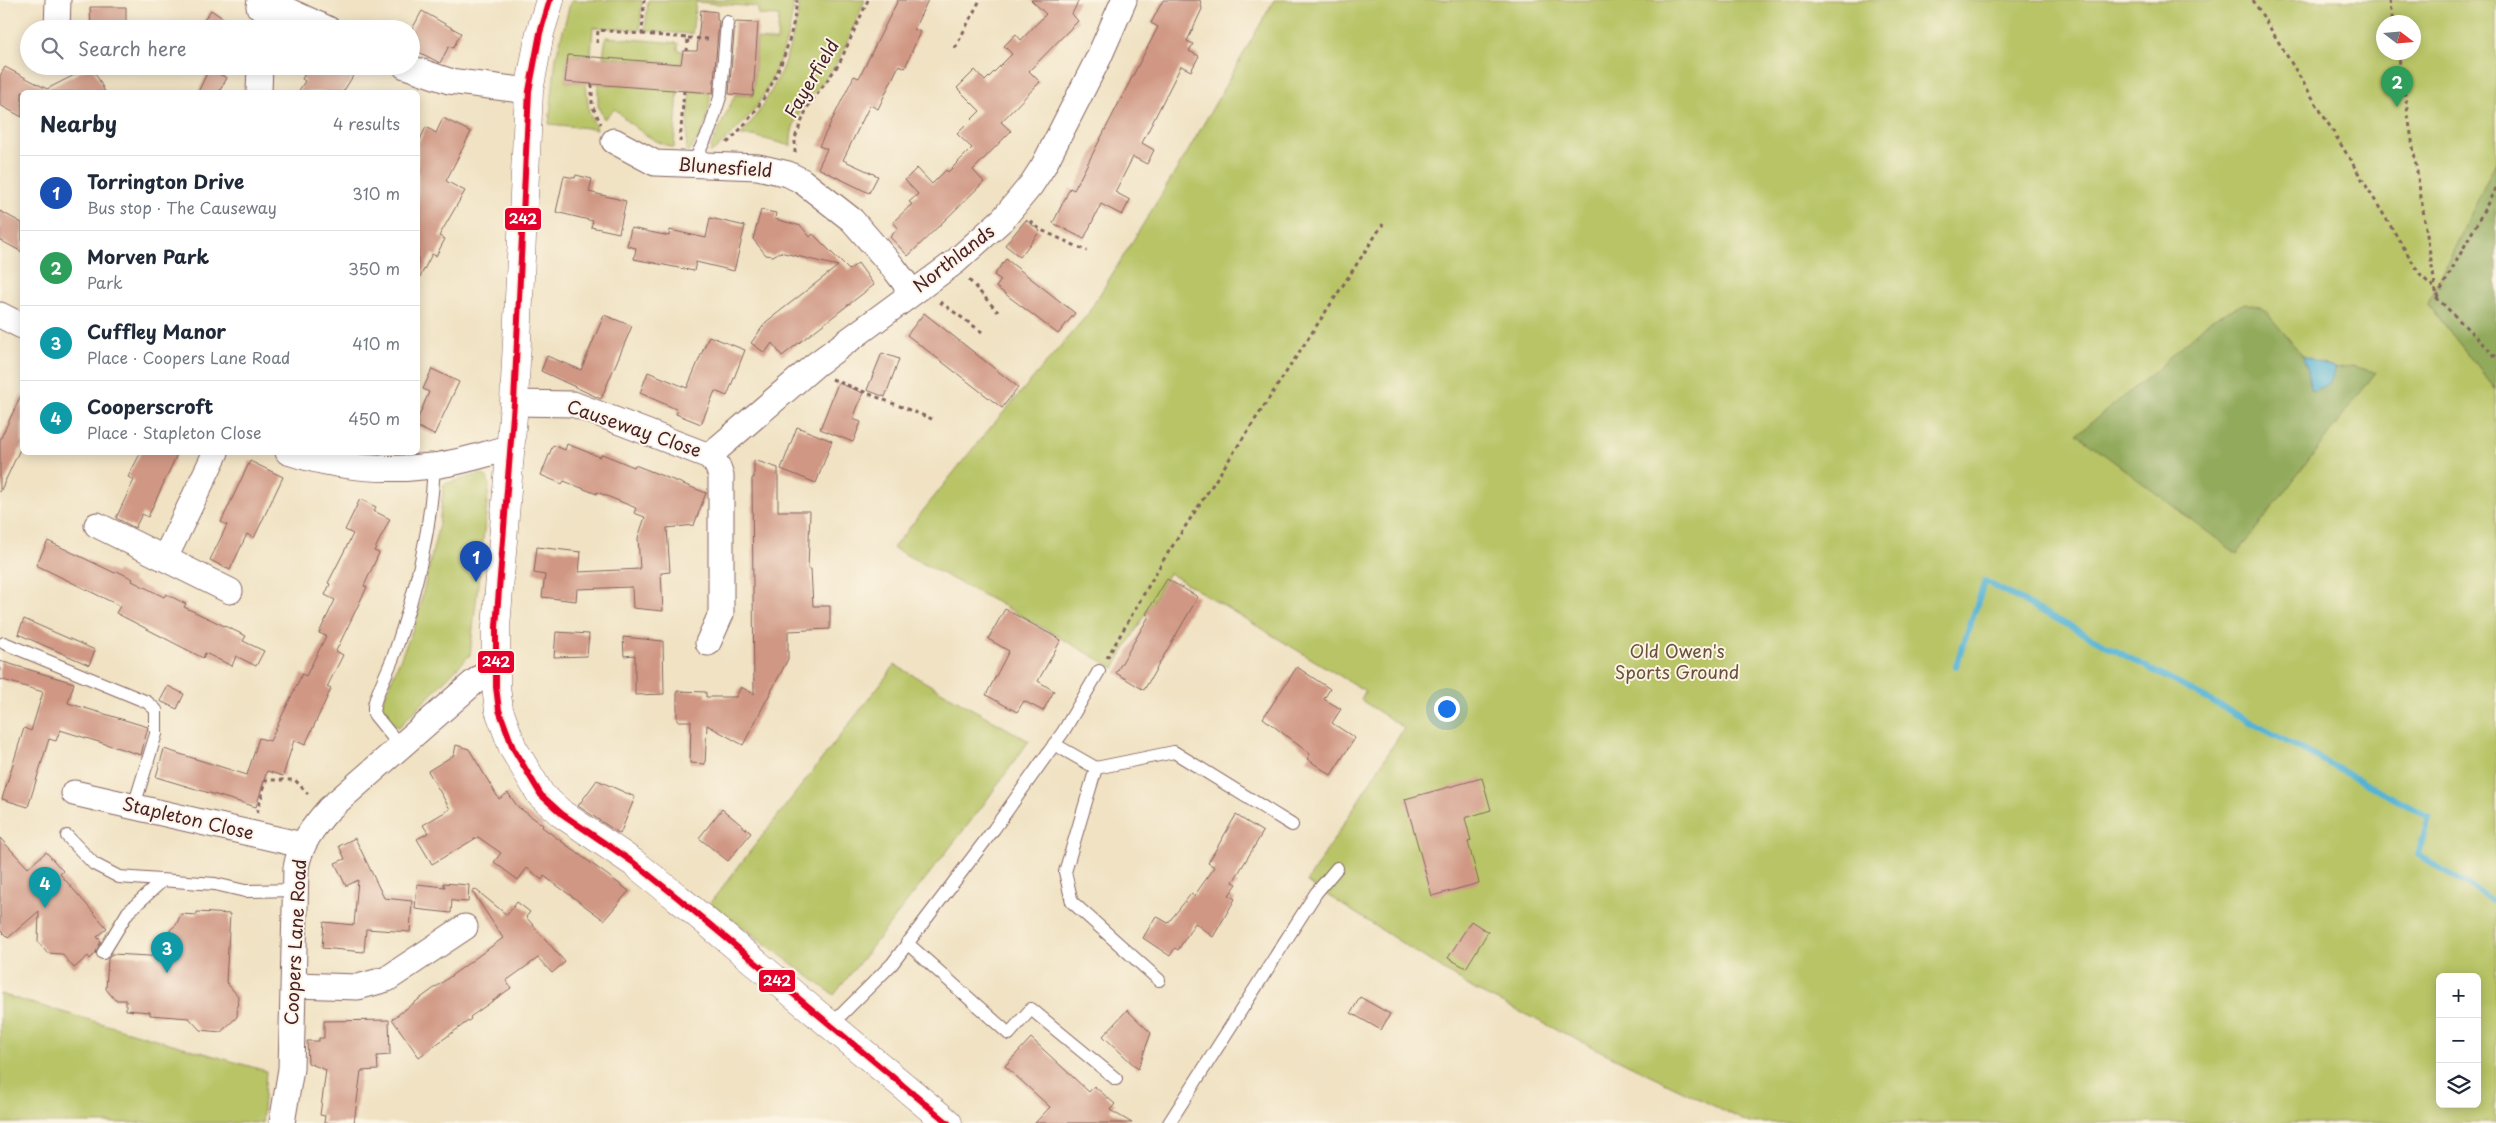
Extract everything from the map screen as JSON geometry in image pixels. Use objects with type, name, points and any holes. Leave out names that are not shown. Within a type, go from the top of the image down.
[{"type":"main road","points":[[550,0],[540,33],[529,91],[514,403],[496,627],[495,667],[499,710],[513,748],[541,796],[562,814],[634,864],[678,898],[832,1024],[948,1123]]},
{"type":"street","points":[[57,20],[58,0]]},
{"type":"street","name":"Northlands","points":[[709,456],[816,365],[955,262],[1013,208],[1031,185],[1046,160],[1091,73],[1124,0]]},
{"type":"street","points":[[260,12],[289,11],[308,20]]},
{"type":"street","points":[[420,71],[450,80],[529,91]]},
{"type":"street","points":[[259,90],[260,75]]},
{"type":"street","name":"Blunesfield","points":[[614,141],[655,163],[758,167],[788,174],[802,181],[852,220],[917,289]]},
{"type":"street","points":[[0,315],[20,325]]},
{"type":"street","name":"Causeway Close","points":[[514,403],[573,404],[709,456],[717,465],[721,476],[721,614],[708,643]]},
{"type":"street","points":[[299,455],[329,463],[364,468],[399,469],[434,466],[511,448]]},
{"type":"street","points":[[165,558],[215,455]]},
{"type":"street","points":[[97,525],[230,591]]},
{"type":"street","name":"Coopers Lane Road","points":[[282,1123],[291,1069],[296,868],[302,845],[313,827],[328,809],[473,682],[495,667]]},
{"type":"street","name":"Stapleton Close","points":[[74,793],[302,845]]},
{"type":"street","points":[[294,985],[358,987],[387,979],[465,927]]},
{"type":"lane","points":[[692,164],[710,129],[721,94],[727,22]]},
{"type":"lane","points":[[400,746],[374,714],[374,705],[410,610],[424,557],[432,507],[434,466]]},
{"type":"lane","points":[[4,643],[148,702],[156,710],[156,734],[134,806]]},
{"type":"lane","points":[[832,1024],[892,964],[908,943],[994,829],[1054,744],[1099,671]]},
{"type":"lane","points":[[1054,744],[1096,768],[1174,752],[1292,824]]},
{"type":"lane","points":[[1096,768],[1065,872],[1072,902],[1159,980]]},
{"type":"lane","points":[[67,836],[94,864],[119,877],[215,884],[245,891],[295,890]]},
{"type":"lane","points":[[1170,1123],[1316,893],[1338,868]]},
{"type":"lane","points":[[103,953],[128,912],[162,881]]},
{"type":"lane","points":[[908,943],[1008,1034],[1031,1009],[1116,1079]]},
{"type":"path","points":[[642,34],[644,0]]},
{"type":"path","name":"Fayerfield","points":[[692,164],[744,127],[763,101],[775,80],[788,43],[797,0]]},
{"type":"path","name":"Fayerfield","points":[[788,174],[795,151],[794,138],[807,108],[839,64],[868,0]]},
{"type":"path","points":[[955,48],[980,0]]},
{"type":"path","points":[[2253,0],[2421,276],[2435,288]]},
{"type":"path","points":[[2389,0],[2392,15]]},
{"type":"path","points":[[597,43],[598,30],[688,38],[686,51]]},
{"type":"path","points":[[2399,60],[2437,298],[2496,357]]},
{"type":"path","points":[[592,84],[592,105],[601,124],[614,141]]},
{"type":"path","points":[[684,91],[692,164]]},
{"type":"path","points":[[2437,298],[2496,188]]},
{"type":"path","points":[[1013,208],[1041,230],[1087,251]]},
{"type":"path","points":[[1099,671],[1164,559],[1382,224]]},
{"type":"path","points":[[955,262],[988,304],[998,312]]},
{"type":"path","points":[[917,289],[982,332]]},
{"type":"path","points":[[816,365],[827,377],[932,419]]},
{"type":"path","points":[[252,833],[266,780],[295,780],[308,794]]},
{"type":"green space","points":[[571,0],[642,0],[640,30],[593,27],[591,56],[568,55],[565,82],[586,83],[589,113],[597,129],[549,124],[556,57]]},
{"type":"green space","points":[[648,0],[794,0],[785,45],[767,90],[746,120],[719,147],[710,153],[711,146],[735,95],[753,96],[757,39],[777,41],[779,16],[758,15],[758,7],[696,2],[692,34],[645,31]]},
{"type":"green space","points":[[800,0],[865,0],[836,64],[800,112],[791,134],[791,146],[754,136],[740,136],[763,105],[780,72],[792,38]]},
{"type":"green space","name":"Old Owen's Sports Ground","points":[[1274,0],[2496,0],[2496,162],[2428,304],[2496,390],[2496,1123],[1749,1123],[1475,990],[1307,882],[1404,728],[1361,700],[1365,691],[1169,573],[1114,668],[1004,606],[893,548],[979,441],[1087,315],[1187,153]]},
{"type":"green space","points":[[606,37],[678,43],[678,50],[683,51],[681,64],[603,57]]},
{"type":"green space","points":[[598,84],[678,90],[674,148],[642,132],[615,109],[604,119],[598,106]]},
{"type":"green space","points":[[690,91],[710,93],[709,109],[705,124],[699,138],[689,151],[686,150]]},
{"type":"green space","points":[[2496,162],[2496,390],[2428,304]]},
{"type":"green space","points":[[2245,303],[2263,308],[2303,356],[2336,368],[2351,366],[2376,372],[2237,554],[2077,434],[2153,373],[2210,320]]},
{"type":"green space","points":[[481,474],[487,477],[489,486],[470,655],[399,727],[392,724],[386,718],[382,702],[416,622],[439,524],[444,484]]},
{"type":"green space","points":[[895,665],[1029,741],[981,808],[834,995],[710,903]]},
{"type":"green space","points":[[0,994],[266,1071],[262,1123],[0,1123]]},
{"type":"water","points":[[2303,356],[2336,368],[2329,384],[2312,391]]},
{"type":"building","points":[[898,0],[928,0],[914,29],[920,32],[905,68],[899,65],[878,109],[870,105],[843,160],[878,176],[869,193],[818,168],[827,149],[819,146],[854,76],[859,78]]},
{"type":"building","points":[[1031,0],[1079,0],[1072,14],[1078,21],[1029,71],[1040,82],[1001,122],[1011,131],[973,170],[984,182],[908,256],[890,237],[898,228],[893,222],[912,204],[909,202],[918,194],[905,180],[917,168],[932,184],[946,170],[948,172],[972,148],[957,134],[980,111],[957,88],[975,70],[985,81],[1012,54],[1004,46],[1016,34],[1021,40],[1046,14]]},
{"type":"building","points":[[1163,0],[1200,0],[1202,9],[1187,41],[1193,44],[1189,51],[1199,56],[1191,71],[1181,66],[1142,143],[1154,150],[1147,164],[1133,157],[1115,192],[1130,200],[1122,215],[1101,204],[1084,239],[1053,223],[1070,188],[1074,190],[1158,27],[1151,23]]},
{"type":"building","points":[[90,7],[126,7],[126,20],[91,20]]},
{"type":"building","points":[[211,10],[226,20],[204,20]]},
{"type":"building","points":[[701,10],[717,12],[717,20],[719,21],[713,93],[565,82],[568,55],[681,64],[683,51],[697,51]]},
{"type":"building","points":[[422,11],[461,33],[453,48],[449,46],[440,63],[420,53],[420,20],[417,20]]},
{"type":"building","points":[[735,22],[758,23],[753,96],[729,94]]},
{"type":"building","points":[[5,67],[47,89],[74,75],[96,75],[104,90],[20,90],[20,116],[0,105],[0,76]]},
{"type":"building","points":[[206,75],[221,75],[227,78],[220,90],[199,90]]},
{"type":"building","points":[[304,75],[353,76],[344,90],[299,90],[305,81],[302,79]]},
{"type":"building","points":[[443,118],[471,132],[446,181],[465,191],[439,236],[445,239],[436,256],[432,254],[420,277],[420,140],[426,127],[436,133]]},
{"type":"building","points":[[576,175],[592,179],[589,192],[626,201],[619,233],[591,227],[593,221],[556,212],[564,176],[575,178]]},
{"type":"building","points":[[761,210],[776,213],[775,219],[801,226],[810,237],[813,234],[849,270],[858,263],[874,285],[782,356],[772,343],[765,353],[751,343],[766,322],[838,266],[780,252],[773,256],[766,255],[753,239]]},
{"type":"building","points":[[0,211],[20,222],[20,251],[0,240]]},
{"type":"building","points":[[710,218],[745,226],[734,271],[696,262],[694,271],[634,259],[636,248],[627,246],[631,228],[669,236],[670,230],[706,238]]},
{"type":"building","points":[[1026,220],[1040,231],[1020,257],[1005,245]]},
{"type":"building","points":[[1006,259],[1075,313],[1058,334],[996,287],[1001,280],[994,275]]},
{"type":"building","points":[[924,313],[1018,387],[1002,408],[907,335]]},
{"type":"building","points":[[604,315],[632,326],[601,399],[541,371],[547,356],[581,370]]},
{"type":"building","points":[[709,336],[745,350],[727,396],[715,391],[701,424],[676,414],[678,410],[640,393],[648,372],[687,388]]},
{"type":"building","points":[[882,353],[899,359],[885,397],[867,390]]},
{"type":"building","points":[[432,369],[459,382],[434,435],[420,428],[420,413],[429,392],[423,389]]},
{"type":"building","points":[[838,383],[863,393],[853,419],[861,422],[853,442],[820,429]]},
{"type":"building","points":[[20,397],[20,449],[0,492],[0,440]]},
{"type":"building","points":[[797,427],[832,441],[816,483],[781,469]]},
{"type":"building","points":[[567,444],[600,457],[602,454],[634,467],[635,465],[706,493],[694,525],[667,528],[670,572],[661,573],[663,611],[633,608],[632,587],[577,589],[576,601],[542,597],[545,575],[534,573],[537,547],[581,552],[579,572],[640,569],[638,538],[645,517],[634,513],[636,508],[597,492],[597,494],[564,481],[562,484],[541,475],[553,445],[565,450]]},
{"type":"building","points":[[139,455],[177,455],[148,517],[142,514],[135,528],[116,518],[134,480],[128,477]]},
{"type":"building","points":[[754,460],[778,468],[778,511],[810,511],[808,569],[811,569],[813,606],[830,606],[830,629],[788,631],[788,659],[743,745],[707,725],[705,764],[690,763],[691,721],[677,721],[677,691],[706,692],[706,697],[736,697],[741,687],[754,694],[752,478],[754,478]]},
{"type":"building","points":[[250,461],[283,477],[254,538],[247,534],[230,570],[210,560],[227,525],[221,522]]},
{"type":"building","points":[[360,499],[376,507],[374,511],[390,519],[374,551],[379,553],[364,586],[367,587],[336,651],[343,655],[327,687],[331,689],[305,745],[294,740],[283,776],[267,771],[256,807],[156,777],[164,749],[247,775],[259,738],[270,741],[302,674],[306,676],[326,636],[319,633],[335,600],[325,595],[330,584],[328,583],[353,534],[345,530]]},
{"type":"building","points":[[48,541],[115,573],[117,571],[164,597],[166,594],[186,604],[184,607],[246,636],[243,641],[264,651],[256,666],[236,656],[232,666],[205,653],[203,658],[116,613],[120,606],[36,565]]},
{"type":"building","points":[[1167,579],[1198,597],[1144,690],[1116,673],[1149,616],[1146,614]]},
{"type":"building","points":[[1005,609],[1061,640],[1038,681],[1054,691],[1043,711],[1024,701],[1017,712],[986,695],[1009,651],[988,639]]},
{"type":"building","points":[[24,619],[95,650],[89,665],[18,634]]},
{"type":"building","points":[[556,632],[589,634],[587,656],[554,657]]},
{"type":"building","points":[[623,637],[663,641],[664,694],[635,695],[635,655],[624,656]]},
{"type":"building","points":[[0,661],[74,683],[68,703],[148,727],[141,755],[60,730],[56,741],[49,739],[28,807],[2,799],[24,728],[31,731],[43,692],[0,679]]},
{"type":"building","points":[[1297,667],[1330,689],[1324,699],[1341,709],[1332,723],[1355,738],[1331,775],[1307,759],[1310,754],[1263,718]]},
{"type":"building","points":[[168,686],[184,694],[177,709],[160,701]]},
{"type":"building","points":[[456,745],[469,749],[499,799],[508,793],[518,807],[543,825],[542,827],[629,891],[604,920],[544,876],[542,880],[527,868],[518,880],[494,862],[501,853],[478,837],[432,864],[417,839],[428,833],[423,825],[450,809],[428,771],[454,755]]},
{"type":"building","points":[[1482,778],[1491,810],[1465,818],[1471,841],[1468,842],[1479,883],[1432,896],[1405,799]]},
{"type":"building","points":[[597,780],[635,797],[620,834],[578,806]]},
{"type":"building","points":[[722,809],[751,833],[728,861],[699,838]]},
{"type":"building","points":[[1236,815],[1263,832],[1233,882],[1237,884],[1229,895],[1235,899],[1213,937],[1195,923],[1178,950],[1175,948],[1170,956],[1143,938],[1156,916],[1168,923],[1191,894],[1194,896],[1215,867],[1208,863]]},
{"type":"building","points":[[0,838],[28,868],[46,852],[63,871],[60,874],[107,928],[97,937],[101,941],[95,954],[90,959],[88,956],[74,968],[62,954],[47,953],[38,942],[39,911],[8,938],[0,930]]},
{"type":"building","points":[[355,838],[384,898],[412,901],[410,932],[366,929],[364,952],[322,948],[324,922],[354,925],[358,880],[346,886],[335,863],[345,859],[339,846]]},
{"type":"building","points":[[443,883],[469,885],[468,902],[454,901],[452,899],[451,913],[415,909],[417,884],[445,887]]},
{"type":"building","points":[[475,889],[507,915],[517,902],[530,912],[526,917],[565,962],[552,973],[538,958],[506,981],[511,988],[419,1057],[392,1019],[503,938],[472,891]]},
{"type":"building","points":[[197,912],[230,914],[226,982],[238,996],[237,1017],[221,1032],[200,1030],[189,1018],[150,1015],[150,1012],[126,1010],[126,1000],[115,1000],[106,989],[108,959],[112,954],[168,957],[170,930],[176,925],[181,914],[197,915]]},
{"type":"building","points":[[1471,921],[1488,932],[1466,968],[1448,958]]},
{"type":"building","points":[[1360,997],[1390,1014],[1381,1030],[1351,1013]]},
{"type":"building","points":[[1127,1010],[1151,1033],[1138,1069],[1103,1036]]},
{"type":"building","points":[[389,1020],[390,1055],[377,1056],[378,1070],[361,1071],[354,1123],[324,1123],[325,1116],[320,1115],[326,1070],[308,1063],[307,1041],[319,1041],[319,1038],[324,1038],[324,1021]]},
{"type":"building","points":[[1031,1038],[1089,1092],[1094,1086],[1115,1104],[1110,1110],[1132,1123],[1035,1123],[1050,1107],[1005,1066]]},
{"type":"waterway","points":[[1956,666],[1985,581],[2429,817],[2418,855],[2496,902]]},
{"type":"transit line","name":"242","points":[[550,0],[540,33],[529,91],[514,403],[496,627],[496,687],[499,710],[513,748],[541,795],[562,814],[634,863],[678,898],[948,1123]]},
{"type":"place","name":"Morven Park","points":[[2397,107]]},
{"type":"place","name":"Torrington Drive","points":[[476,582]]},
{"type":"place","name":"Cooperscroft","points":[[45,908]]},
{"type":"place","name":"Cuffley Manor","points":[[167,973]]}]
